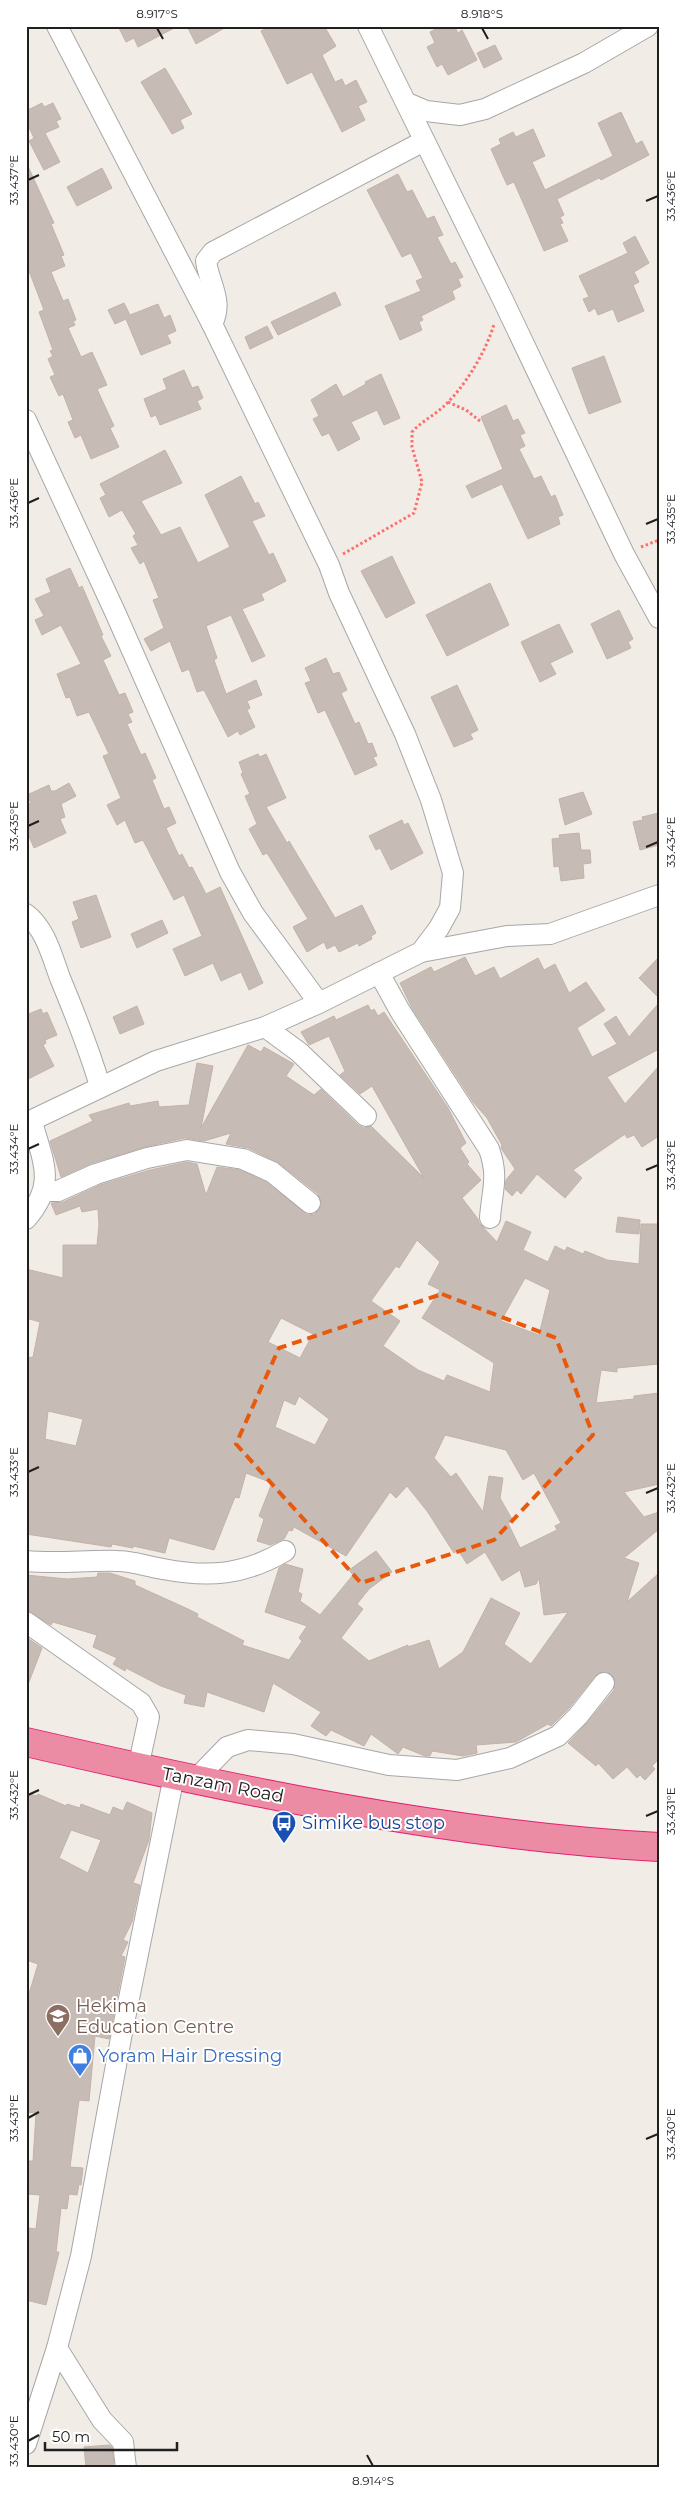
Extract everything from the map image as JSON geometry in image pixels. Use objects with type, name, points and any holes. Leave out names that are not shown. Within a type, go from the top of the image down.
[{"type":"highway","name":"Tanzam Road","points":[[26,1742],[185,1778],[332,1806],[462,1826],[594,1843],[659,1847]]},
{"type":"street","points":[[57,26],[212,324],[329,565],[339,593],[405,734],[431,800],[453,873],[450,908],[439,928],[421,952]]},
{"type":"street","points":[[368,26],[502,298],[624,554],[659,618]]},
{"type":"street","points":[[407,103],[426,111],[460,114],[485,109],[584,63],[648,26]]},
{"type":"street","points":[[212,324],[217,314],[218,305],[206,261],[213,252],[424,141]]},
{"type":"street","points":[[26,420],[115,612],[230,872],[253,913],[319,1003]]},
{"type":"street","points":[[26,1219],[41,1201],[44,1191],[42,1157],[29,1122],[100,1086],[156,1061],[265,1027],[319,1003],[421,952],[507,936],[550,934],[659,895]]},
{"type":"street","points":[[26,914],[38,926],[46,944],[82,1029],[100,1086]]},
{"type":"street","points":[[379,973],[405,1019],[489,1149],[495,1166],[496,1180],[490,1218]]},
{"type":"street","points":[[265,1027],[299,1052],[366,1116]]},
{"type":"street","points":[[44,1191],[58,1191],[96,1174],[147,1158],[187,1150],[250,1162],[272,1172],[310,1202]]},
{"type":"street","points":[[26,1561],[56,1563],[120,1561],[198,1574],[222,1574],[251,1567],[285,1551]]},
{"type":"street","points":[[26,1622],[141,1703],[150,1717],[138,1768]]},
{"type":"street","points":[[26,2444],[58,2348],[81,2256],[121,2038],[185,1778],[227,1747],[248,1740],[294,1744],[389,1764],[457,1770],[510,1758],[558,1736],[578,1716],[604,1683]]},
{"type":"street","points":[[58,2348],[102,2420],[123,2442],[126,2468]]},
{"type":"path","points":[[329,565],[348,550],[414,513],[422,482],[412,447],[412,432],[448,402],[475,366],[490,338],[502,298]]},
{"type":"path","points":[[448,402],[466,410],[480,421]]},
{"type":"highlighted area","points":[[442,1294],[556,1338],[593,1435],[494,1540],[361,1583],[236,1444],[279,1348]]},
{"type":"building","points":[[118,26],[178,26],[138,47],[134,38],[126,42]]},
{"type":"building","points":[[187,26],[228,26],[196,44]]},
{"type":"building","points":[[272,26],[324,26],[336,46],[322,55],[335,82],[342,79],[345,86],[356,80],[367,102],[358,106],[365,120],[342,132],[312,72],[287,84],[261,31]]},
{"type":"building","points":[[442,26],[454,26],[458,33],[462,30],[477,60],[448,75],[442,64],[437,67],[427,47],[435,43],[430,32]]},
{"type":"building","points":[[495,45],[502,59],[484,68],[477,53]]},
{"type":"building","points":[[165,68],[192,114],[180,120],[184,128],[172,134],[141,82]]},
{"type":"building","points":[[42,103],[44,107],[53,103],[61,119],[56,121],[59,127],[45,133],[60,162],[44,170],[29,141],[36,137],[34,138],[26,121],[26,111]]},
{"type":"building","points":[[621,112],[636,144],[642,141],[649,155],[601,180],[599,178],[557,199],[564,215],[560,217],[563,223],[560,224],[568,241],[544,251],[514,182],[507,185],[491,149],[501,144],[499,139],[513,132],[516,137],[533,129],[545,156],[532,162],[545,190],[613,156],[598,123]]},
{"type":"building","points":[[26,162],[54,223],[51,224],[64,255],[61,256],[65,266],[51,272],[63,301],[68,299],[76,320],[73,321],[75,325],[68,328],[81,357],[92,352],[107,385],[97,389],[114,426],[110,428],[119,447],[91,459],[81,435],[75,438],[68,422],[73,420],[63,394],[59,396],[50,377],[55,375],[48,359],[53,356],[50,351],[53,350],[39,312],[44,310],[26,263]]},
{"type":"building","points":[[102,168],[112,188],[77,206],[67,187]]},
{"type":"building","points":[[398,174],[407,192],[412,190],[427,219],[434,216],[443,235],[437,237],[451,264],[455,262],[463,277],[458,279],[461,286],[452,291],[455,299],[421,316],[423,320],[419,322],[422,330],[400,340],[385,306],[421,291],[416,281],[423,278],[411,253],[402,257],[367,190]]},
{"type":"building","points":[[635,236],[649,263],[634,272],[639,282],[633,285],[644,311],[618,322],[613,309],[598,315],[595,308],[589,312],[583,299],[589,297],[579,276],[628,253],[623,243]]},
{"type":"building","points":[[335,292],[341,305],[278,335],[271,322]]},
{"type":"building","points":[[124,303],[130,315],[158,304],[164,318],[170,315],[176,331],[167,335],[171,343],[141,355],[126,319],[115,324],[108,310]]},
{"type":"building","points":[[267,326],[273,338],[250,349],[245,337]]},
{"type":"building","points":[[604,356],[621,402],[589,414],[572,368]]},
{"type":"building","points":[[184,370],[192,388],[198,386],[203,398],[197,401],[201,409],[160,425],[156,415],[151,417],[144,399],[167,389],[163,379]]},
{"type":"building","points":[[381,374],[400,418],[384,425],[377,410],[351,422],[360,439],[338,451],[329,433],[322,436],[313,419],[319,416],[311,400],[336,384],[343,397]]},
{"type":"building","points":[[506,405],[513,421],[518,419],[525,433],[520,435],[525,446],[519,449],[534,479],[541,476],[551,497],[555,495],[563,515],[558,517],[560,524],[528,539],[502,484],[472,498],[466,486],[503,469],[481,417]]},
{"type":"building","points":[[165,450],[182,483],[141,501],[161,535],[180,527],[198,563],[230,547],[205,495],[241,476],[255,504],[258,502],[265,516],[252,521],[269,555],[273,553],[286,581],[261,594],[264,600],[242,609],[265,656],[252,662],[231,615],[206,626],[217,658],[214,660],[226,694],[256,680],[262,695],[247,701],[250,708],[247,710],[255,727],[240,735],[238,731],[228,737],[204,690],[197,692],[189,669],[182,672],[170,641],[151,651],[144,639],[164,628],[153,600],[159,598],[144,561],[140,564],[131,548],[138,545],[133,536],[136,534],[122,510],[109,517],[100,498],[106,495],[100,484]]},
{"type":"building","points":[[392,556],[415,603],[386,618],[361,571]]},
{"type":"building","points":[[70,568],[79,588],[82,586],[103,635],[101,636],[111,656],[103,660],[119,695],[125,693],[133,712],[128,714],[132,722],[127,724],[141,755],[145,753],[156,778],[152,780],[164,809],[169,807],[176,823],[166,828],[179,856],[182,854],[189,868],[192,867],[206,894],[220,887],[263,983],[249,990],[241,972],[221,981],[213,963],[185,976],[173,949],[202,936],[184,895],[174,900],[143,840],[135,843],[125,820],[117,825],[107,805],[121,798],[103,756],[109,754],[89,712],[77,716],[70,697],[66,698],[57,674],[81,664],[61,625],[42,635],[35,620],[44,616],[35,599],[51,592],[46,579]]},
{"type":"building","points":[[490,583],[509,625],[447,656],[426,615]]},
{"type":"building","points":[[619,610],[633,639],[628,642],[631,648],[607,659],[591,624]]},
{"type":"building","points":[[559,624],[573,652],[550,663],[556,674],[540,682],[521,642]]},
{"type":"building","points":[[326,658],[333,674],[339,672],[347,690],[341,693],[355,724],[359,722],[368,744],[372,743],[377,756],[373,757],[377,765],[355,775],[325,710],[318,713],[305,683],[311,681],[305,668]]},
{"type":"building","points":[[457,685],[478,730],[470,734],[473,739],[454,747],[431,697]]},
{"type":"building","points":[[258,754],[260,757],[266,754],[286,798],[266,807],[287,843],[289,841],[335,918],[362,905],[376,933],[371,936],[372,939],[359,946],[358,943],[339,952],[335,945],[327,949],[324,942],[307,952],[293,927],[308,919],[267,853],[263,855],[249,829],[257,824],[245,796],[250,794],[241,774],[243,773],[239,762]]},
{"type":"building","points":[[69,783],[76,796],[61,804],[65,817],[60,819],[66,833],[34,848],[26,829],[26,805],[31,803],[27,795],[49,785],[51,791],[55,791]]},
{"type":"building","points":[[583,792],[592,814],[565,825],[559,799]]},
{"type":"building","points":[[659,813],[659,845],[640,850],[633,822],[643,820],[642,817]]},
{"type":"building","points":[[402,820],[404,825],[408,823],[423,853],[391,870],[380,848],[376,850],[369,836]]},
{"type":"building","points":[[579,833],[581,850],[590,850],[591,863],[583,864],[584,878],[561,881],[559,866],[554,867],[552,839],[560,838],[559,835]]},
{"type":"building","points":[[96,895],[111,937],[81,948],[72,922],[79,919],[73,902]]},
{"type":"building","points":[[162,920],[168,933],[137,948],[131,934]]},
{"type":"building","points":[[465,957],[475,976],[494,967],[500,979],[538,958],[544,970],[555,964],[569,993],[586,982],[605,1010],[577,1028],[592,1057],[617,1044],[604,1024],[616,1016],[629,1037],[659,1003],[659,1049],[607,1077],[625,1104],[659,1066],[659,1136],[642,1147],[634,1135],[627,1138],[625,1134],[573,1170],[582,1178],[565,1198],[537,1174],[521,1194],[517,1190],[512,1196],[505,1189],[506,1180],[515,1169],[501,1148],[502,1145],[487,1118],[473,1102],[412,1008],[400,983],[431,967],[434,972]]},
{"type":"building","points":[[659,957],[659,998],[639,978]]},
{"type":"building","points":[[368,1005],[371,1011],[374,1009],[378,1016],[384,1012],[448,1108],[466,1143],[460,1148],[469,1162],[467,1164],[481,1180],[462,1198],[479,1223],[497,1242],[506,1221],[531,1232],[523,1250],[548,1262],[555,1246],[565,1251],[567,1247],[583,1254],[585,1251],[607,1260],[639,1264],[641,1224],[659,1224],[659,1364],[617,1368],[617,1372],[601,1370],[596,1403],[634,1399],[634,1396],[659,1393],[659,1484],[624,1492],[644,1517],[659,1512],[659,1529],[624,1558],[639,1563],[627,1602],[659,1573],[659,1759],[652,1766],[655,1769],[645,1780],[640,1775],[637,1778],[627,1767],[613,1779],[598,1763],[596,1766],[568,1743],[614,1690],[615,1679],[606,1671],[595,1676],[569,1708],[551,1726],[548,1724],[516,1742],[476,1745],[477,1753],[463,1756],[432,1751],[430,1756],[425,1756],[403,1747],[398,1754],[371,1734],[364,1746],[331,1730],[326,1736],[311,1726],[321,1712],[273,1683],[264,1712],[207,1692],[204,1707],[184,1703],[186,1695],[161,1686],[126,1668],[125,1671],[113,1664],[117,1658],[93,1647],[97,1635],[53,1622],[51,1625],[26,1610],[26,1575],[67,1579],[97,1577],[98,1573],[110,1573],[135,1581],[135,1585],[198,1614],[197,1617],[244,1641],[242,1645],[289,1660],[302,1641],[299,1638],[307,1626],[265,1612],[279,1568],[285,1564],[303,1569],[298,1592],[302,1594],[300,1601],[320,1615],[353,1575],[349,1570],[376,1551],[392,1572],[369,1589],[357,1604],[363,1609],[341,1638],[369,1661],[408,1645],[408,1647],[429,1640],[439,1669],[463,1652],[491,1598],[520,1613],[504,1644],[531,1664],[568,1612],[544,1615],[539,1578],[536,1584],[525,1587],[520,1570],[502,1581],[485,1552],[467,1564],[458,1550],[454,1553],[427,1511],[407,1486],[396,1498],[390,1492],[346,1556],[294,1527],[292,1531],[289,1530],[284,1539],[270,1545],[257,1541],[264,1519],[259,1516],[272,1483],[246,1473],[239,1498],[235,1497],[214,1550],[169,1538],[165,1553],[133,1546],[133,1548],[112,1544],[111,1547],[26,1534],[26,1358],[33,1357],[40,1322],[26,1318],[26,1269],[63,1278],[63,1245],[97,1245],[99,1225],[98,1209],[82,1212],[80,1206],[56,1215],[51,1203],[63,1202],[100,1185],[150,1170],[187,1162],[197,1164],[206,1195],[217,1167],[240,1170],[266,1182],[308,1215],[315,1214],[322,1204],[318,1194],[279,1163],[248,1148],[226,1144],[231,1133],[204,1141],[185,1138],[144,1147],[92,1163],[61,1177],[50,1141],[93,1121],[89,1115],[129,1103],[130,1106],[158,1101],[159,1107],[189,1105],[197,1063],[213,1066],[201,1128],[248,1045],[261,1052],[264,1047],[294,1064],[286,1076],[314,1095],[321,1089],[358,1125],[364,1128],[371,1126],[424,1178],[372,1086],[360,1094],[340,1075],[345,1071],[329,1036],[309,1045],[301,1032],[334,1016],[336,1020]],"holes":[[[417,1240],[440,1262],[428,1284],[440,1290],[422,1318],[494,1363],[490,1392],[447,1375],[444,1381],[418,1370],[383,1346],[400,1321],[371,1301],[396,1266],[399,1268]],[[525,1278],[550,1290],[539,1335],[501,1321]],[[281,1318],[313,1334],[300,1358],[268,1342]],[[299,1396],[329,1419],[315,1445],[275,1427],[284,1400],[295,1405]],[[48,1411],[83,1419],[76,1446],[45,1439]],[[445,1435],[506,1450],[523,1480],[534,1473],[561,1523],[555,1526],[557,1530],[520,1548],[508,1523],[513,1521],[500,1498],[503,1478],[489,1476],[483,1512],[456,1473],[451,1477],[434,1458]]]},
{"type":"building","points":[[137,1006],[144,1024],[120,1034],[113,1017]]},
{"type":"building","points":[[41,1009],[43,1014],[47,1012],[57,1035],[45,1040],[46,1043],[43,1045],[54,1066],[26,1080],[26,1015]]},
{"type":"building","points":[[618,1217],[640,1220],[639,1234],[616,1232]]},
{"type":"building","points":[[26,1637],[42,1648],[27,1687],[26,1687]]},
{"type":"building","points":[[26,1793],[37,1796],[38,1794],[66,1806],[67,1804],[80,1808],[81,1804],[110,1815],[113,1807],[123,1811],[127,1802],[152,1813],[149,1840],[133,1883],[140,1885],[132,1922],[123,1940],[128,1942],[121,1956],[125,1957],[109,2039],[95,2036],[89,2101],[79,2100],[70,2167],[83,2168],[81,2185],[79,2184],[77,2195],[69,2194],[67,2209],[61,2208],[56,2252],[59,2252],[46,2305],[26,2300],[26,2249],[29,2228],[36,2229],[40,2195],[28,2194],[29,2184],[26,2184],[27,2161],[33,2161],[36,2113],[26,2112],[26,1994],[29,1994],[38,1964],[26,1960]],"holes":[[[71,1830],[101,1840],[88,1873],[59,1858]]]},
{"type":"building","points":[[109,2445],[112,2447],[114,2464],[110,2465],[110,2468],[86,2468],[84,2447]]},
{"type":"place","name":"Simike bus stop","points":[[284,1844]]},
{"type":"place","name":"Hekima Education Centre","points":[[58,2037]]},
{"type":"place","name":"Yoram Hair Dressing","points":[[80,2077]]}]
